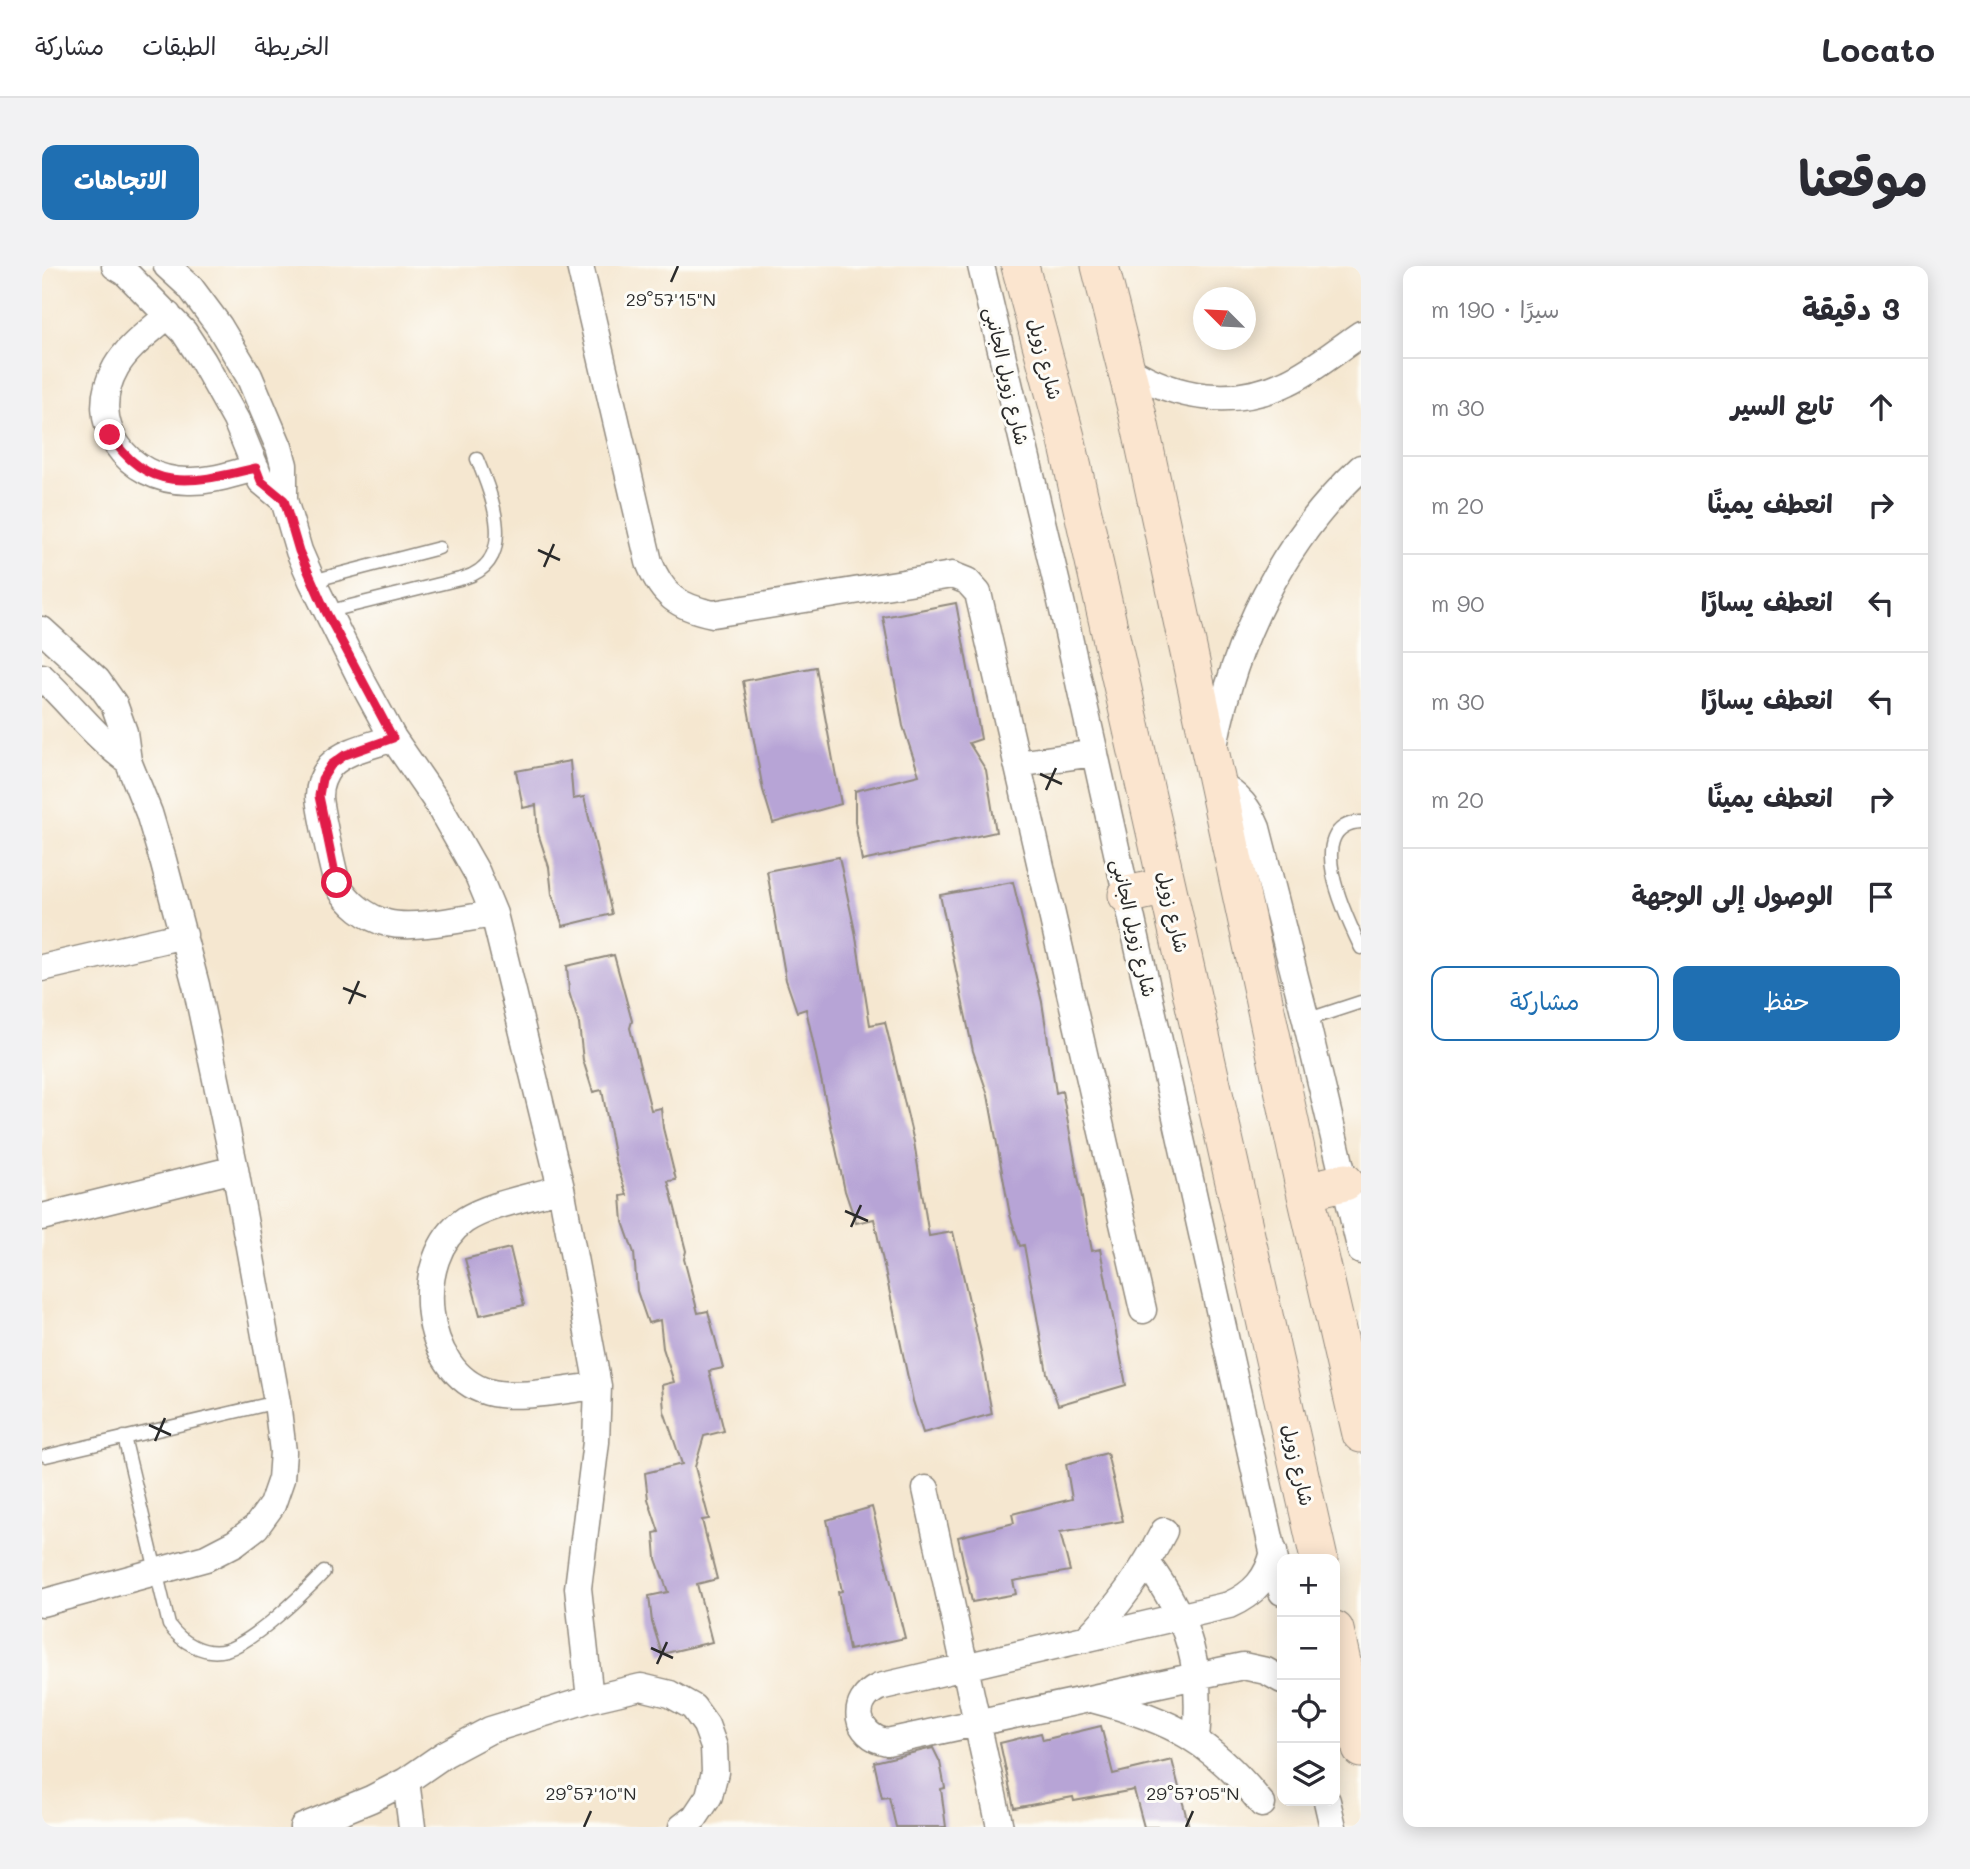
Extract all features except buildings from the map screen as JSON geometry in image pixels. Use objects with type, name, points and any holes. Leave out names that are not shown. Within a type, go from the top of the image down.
[{"type":"main road","name":"شارع زويل","points":[[1020,266],[1066,437],[1318,1554]]},
{"type":"main road","points":[[1100,266],[1127,368],[1305,1191],[1361,1434]]},
{"type":"main road","points":[[1127,895],[1167,886]]},
{"type":"main road","points":[[1305,1191],[1345,1182]]},
{"type":"main road","points":[[1340,1653],[1361,1749]]},
{"type":"street","points":[[115,266],[125,272],[184,332],[236,420],[261,481],[284,500]]},
{"type":"street","points":[[167,266],[190,287],[249,376],[284,465],[284,500],[299,551],[326,612],[393,738],[435,799],[477,873],[494,914],[561,1188],[598,1386],[596,1442],[578,1588],[590,1699]]},
{"type":"street","points":[[580,266],[649,562],[655,578],[679,604],[695,611],[713,614],[952,575],[960,577],[978,593],[1143,1310]]},
{"type":"street","name":"شارع زويل الجانبى","points":[[981,266],[1095,753],[1277,1566]]},
{"type":"street","points":[[168,315],[127,352],[108,382],[105,400],[110,435],[131,461],[157,476],[172,480],[203,481],[256,468]]},
{"type":"street","points":[[1127,368],[1159,386],[1177,392],[1234,398],[1263,392],[1290,382],[1361,334]]},
{"type":"street","points":[[1361,468],[1309,526],[1266,593],[1232,671],[1220,712],[1216,770],[1246,806],[1257,828],[1361,1251]]},
{"type":"street","points":[[42,630],[97,680],[114,704],[124,732],[128,761],[149,813],[184,935],[235,1169],[284,1452],[281,1479],[272,1504],[256,1527],[235,1543],[206,1558],[42,1603]]},
{"type":"street","points":[[42,677],[69,702],[86,725],[106,745],[128,761]]},
{"type":"street","points":[[393,738],[345,755],[331,765],[322,779],[319,796],[337,883],[349,901],[367,915],[388,924],[411,925],[494,914]]},
{"type":"street","points":[[1017,764],[1095,753]]},
{"type":"street","points":[[42,968],[184,935]]},
{"type":"street","points":[[42,1217],[235,1169]]},
{"type":"street","points":[[561,1188],[488,1210],[465,1220],[448,1236],[436,1260],[430,1286],[430,1313],[436,1339],[449,1363],[467,1382],[486,1391],[506,1395],[598,1386]]},
{"type":"street","points":[[926,1489],[1000,1827]]},
{"type":"street","points":[[1086,1639],[1130,1590],[1164,1531]]},
{"type":"street","points":[[1274,1550],[1264,1579],[1242,1599],[1228,1605],[879,1687],[871,1691],[861,1705],[861,1722],[871,1736],[887,1742],[1243,1666],[1266,1671],[1277,1677]]},
{"type":"street","points":[[1147,1563],[1181,1616],[1192,1646],[1198,1676],[1196,1739]]},
{"type":"street","points":[[303,1827],[332,1817],[405,1781],[445,1754],[489,1730],[590,1699],[641,1687],[670,1694],[693,1707],[706,1725],[714,1747],[715,1772],[709,1796],[695,1817],[682,1827]]},
{"type":"street","points":[[1090,1699],[1145,1714],[1196,1739],[1221,1758],[1262,1804]]},
{"type":"street","points":[[405,1781],[412,1827]]},
{"type":"street","points":[[1328,1806],[1333,1827]]},
{"type":"lane","points":[[326,612],[464,578],[487,567],[494,556],[496,531],[489,493],[477,459]]},
{"type":"lane","points":[[312,581],[439,548]]},
{"type":"lane","points":[[1361,822],[1349,823],[1341,828],[1332,841],[1331,850],[1340,904],[1361,948]]},
{"type":"lane","points":[[1306,1020],[1361,1002]]},
{"type":"lane","points":[[46,1456],[277,1402]]},
{"type":"lane","points":[[124,1437],[169,1625],[177,1636],[191,1645],[208,1650],[225,1650],[274,1619],[324,1572]]},
{"type":"route","points":[[110,435],[131,461],[157,476],[172,480],[203,481],[256,468],[261,481],[284,500],[299,551],[326,612],[393,738],[345,755],[331,765],[322,779],[319,796],[337,883]]}]
